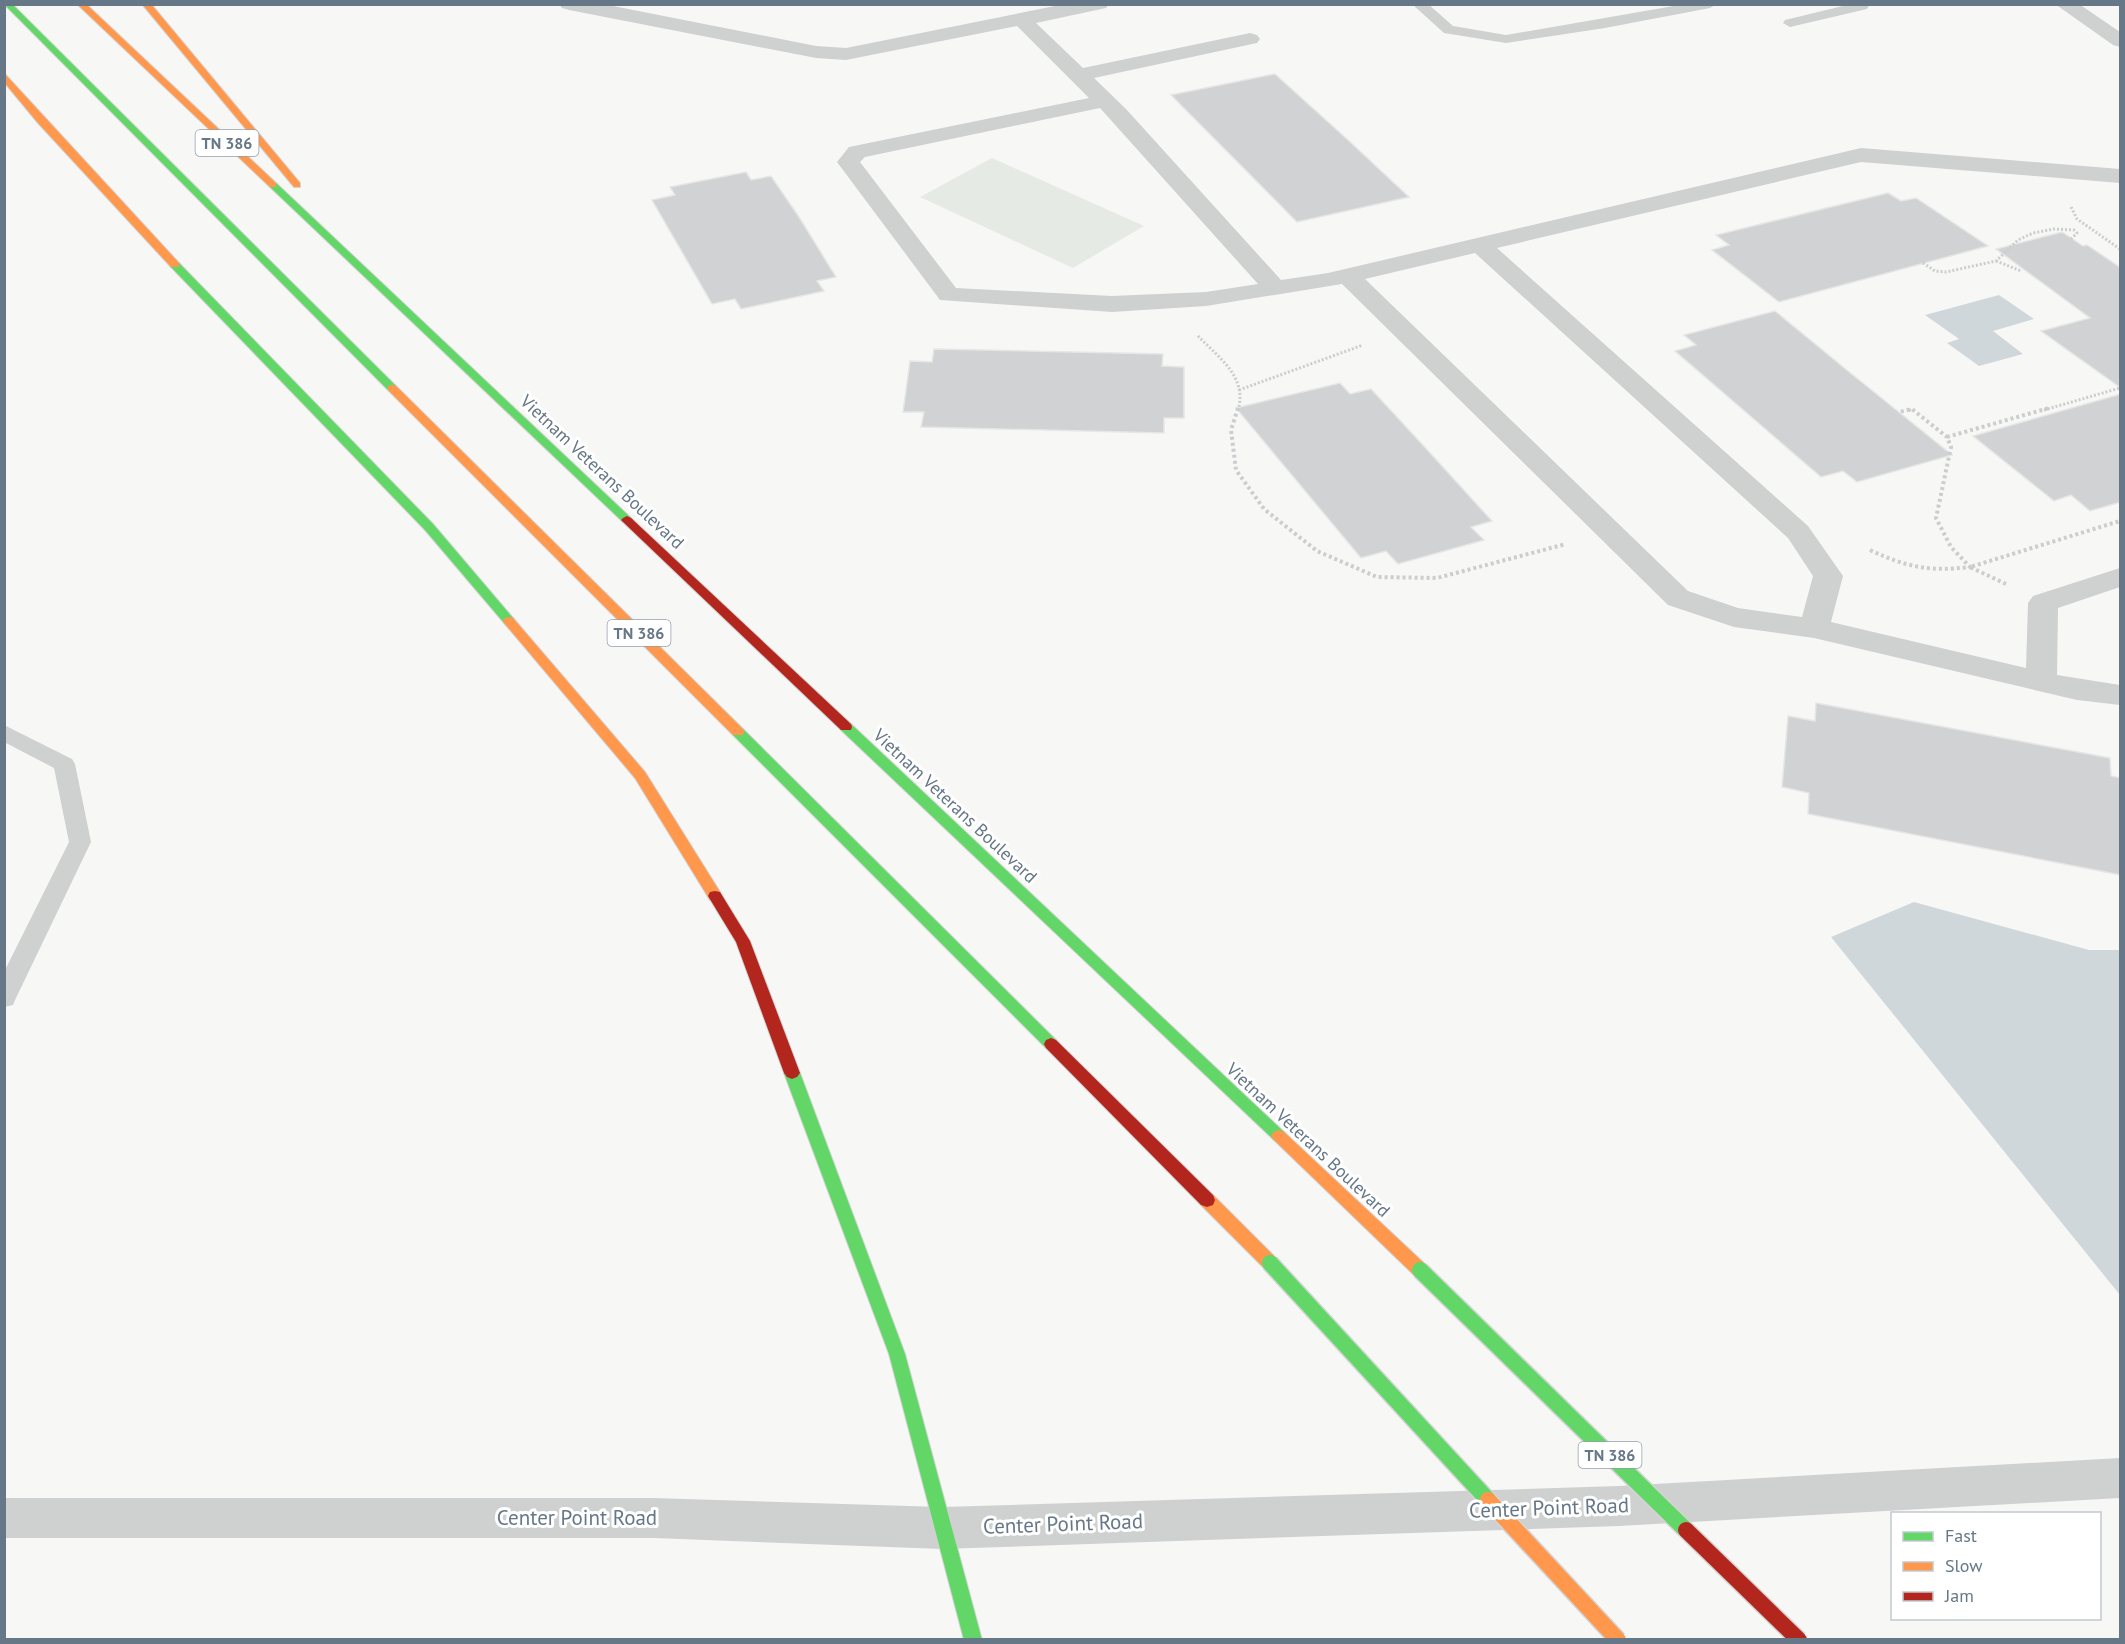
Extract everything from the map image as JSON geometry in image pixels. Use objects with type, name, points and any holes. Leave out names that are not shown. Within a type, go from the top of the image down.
[{"type":"highway","name":"TN 386","points":[[7,4],[1270,1263],[1618,1640]]},
{"type":"highway","name":"Vietnam Veterans Boulevard","points":[[81,4],[1420,1270],[1800,1640]]},
{"type":"highway","points":[[146,4],[230,103],[373,281]]},
{"type":"highway","points":[[4,76],[41,121],[136,226],[429,527],[640,775],[743,941],[897,1354],[973,1640]]},
{"type":"street","points":[[569,4],[816,52],[846,54],[1023,21],[1099,4]]},
{"type":"street","points":[[2065,4],[2121,42]]},
{"type":"street","points":[[1023,21],[1104,101],[1275,288]]},
{"type":"street","points":[[1078,75],[1250,39]]},
{"type":"street","points":[[1104,101],[857,152],[848,162],[949,295],[1112,304],[1206,299],[1347,275],[1861,155],[2121,176]]},
{"type":"street","points":[[1479,244],[1798,532],[1828,576],[1814,628]]},
{"type":"street","points":[[1347,275],[1677,598],[1734,618],[1814,628],[2041,682],[2078,690],[2121,695]]},
{"type":"street","points":[[2041,682],[2043,603],[2121,577]]},
{"type":"street","name":"Center Point Road","points":[[4,1518],[654,1518],[942,1528],[1620,1506],[2121,1479]]},
{"type":"lane","points":[[1419,4],[1449,30],[1506,39],[1605,24],[1710,4]]},
{"type":"lane","points":[[1790,23],[1864,5]]},
{"type":"lane","points":[[4,732],[64,764],[80,842],[4,998]]},
{"type":"path","points":[[2069,204],[2077,219],[2121,249]]},
{"type":"path","points":[[1923,263],[1935,271],[1946,272],[1996,261],[2018,240],[2034,232],[2054,228],[2074,230],[2088,227]]},
{"type":"path","points":[[2071,239],[2077,233],[2074,230]]},
{"type":"path","points":[[1996,261],[2021,272]]},
{"type":"path","points":[[1160,301],[1236,375],[1241,399],[1231,430],[1236,470],[1264,509],[1317,551],[1377,577],[1437,578],[1610,532]]},
{"type":"path","points":[[1239,390],[1340,352],[1406,332]]},
{"type":"path","points":[[1947,437],[2121,388]]},
{"type":"path","points":[[1899,412],[1911,409],[1947,437],[1951,447],[1936,518],[1951,547],[1970,567],[2043,603]]},
{"type":"path","points":[[1870,550],[1903,566],[1942,572],[1970,567],[2121,521]]},
{"type":"shaded area","points":[[992,158],[1144,226],[1073,268],[920,197]]},
{"type":"shaded area","points":[[1999,295],[2034,319],[1993,331],[2023,354],[1979,366],[1947,343],[1959,339],[1925,315]]},
{"type":"shaded area","points":[[1914,902],[2089,950],[2120,950],[2120,1295],[1831,937]]},
{"type":"building","points":[[1275,74],[1409,197],[1297,222],[1171,95]]},
{"type":"building","points":[[746,172],[751,180],[771,176],[799,217],[836,277],[817,281],[824,291],[741,309],[735,299],[712,304],[652,200],[675,195],[670,187]]},
{"type":"building","points":[[1888,193],[1901,201],[1916,198],[1988,246],[1779,302],[1712,250],[1729,245],[1716,235]]},
{"type":"building","points":[[2062,232],[2083,246],[2087,245],[2121,268],[2121,388],[2041,331],[2090,318],[1996,249]]},
{"type":"building","points":[[1775,311],[1952,455],[1857,482],[1843,471],[1821,477],[1675,351],[1696,345],[1684,335]]},
{"type":"building","points":[[934,349],[1163,354],[1162,366],[1184,367],[1184,418],[1164,418],[1164,433],[921,427],[924,412],[903,412],[910,361],[932,362]]},
{"type":"building","points":[[1340,383],[1350,394],[1371,389],[1421,443],[1492,521],[1471,527],[1484,540],[1398,564],[1386,551],[1361,558],[1236,408]]},
{"type":"building","points":[[2121,394],[2121,502],[2090,511],[2071,495],[2054,501],[1973,436]]},
{"type":"building","points":[[1816,703],[2110,758],[2111,776],[2121,778],[2121,875],[1808,814],[1809,793],[1782,787],[1788,716],[1815,721]]},
{"type":"traffic: fast","points":[[7,4],[392,388]]},
{"type":"traffic: fast","points":[[273,185],[627,520]]},
{"type":"traffic: fast","points":[[175,265],[429,527],[509,621]]},
{"type":"traffic: fast","points":[[846,727],[1279,1136]]},
{"type":"traffic: fast","points":[[738,732],[1051,1044]]},
{"type":"traffic: fast","points":[[792,1073],[897,1354],[973,1640]]},
{"type":"traffic: fast","points":[[1270,1263],[1488,1500]]},
{"type":"traffic: fast","points":[[1420,1270],[1686,1530]]},
{"type":"traffic: slow","points":[[81,4],[273,185]]},
{"type":"traffic: slow","points":[[146,4],[297,185]]},
{"type":"traffic: slow","points":[[4,76],[41,121],[175,265]]},
{"type":"traffic: slow","points":[[392,388],[738,732]]},
{"type":"traffic: slow","points":[[509,621],[640,775],[715,896]]},
{"type":"traffic: slow","points":[[1279,1136],[1420,1270]]},
{"type":"traffic: slow","points":[[1207,1200],[1270,1263]]},
{"type":"traffic: slow","points":[[1488,1500],[1618,1640]]},
{"type":"traffic: jam","points":[[627,520],[846,727]]},
{"type":"traffic: jam","points":[[715,896],[743,941],[792,1073]]},
{"type":"traffic: jam","points":[[1051,1044],[1207,1200]]},
{"type":"traffic: jam","points":[[1686,1530],[1799,1640]]}]
